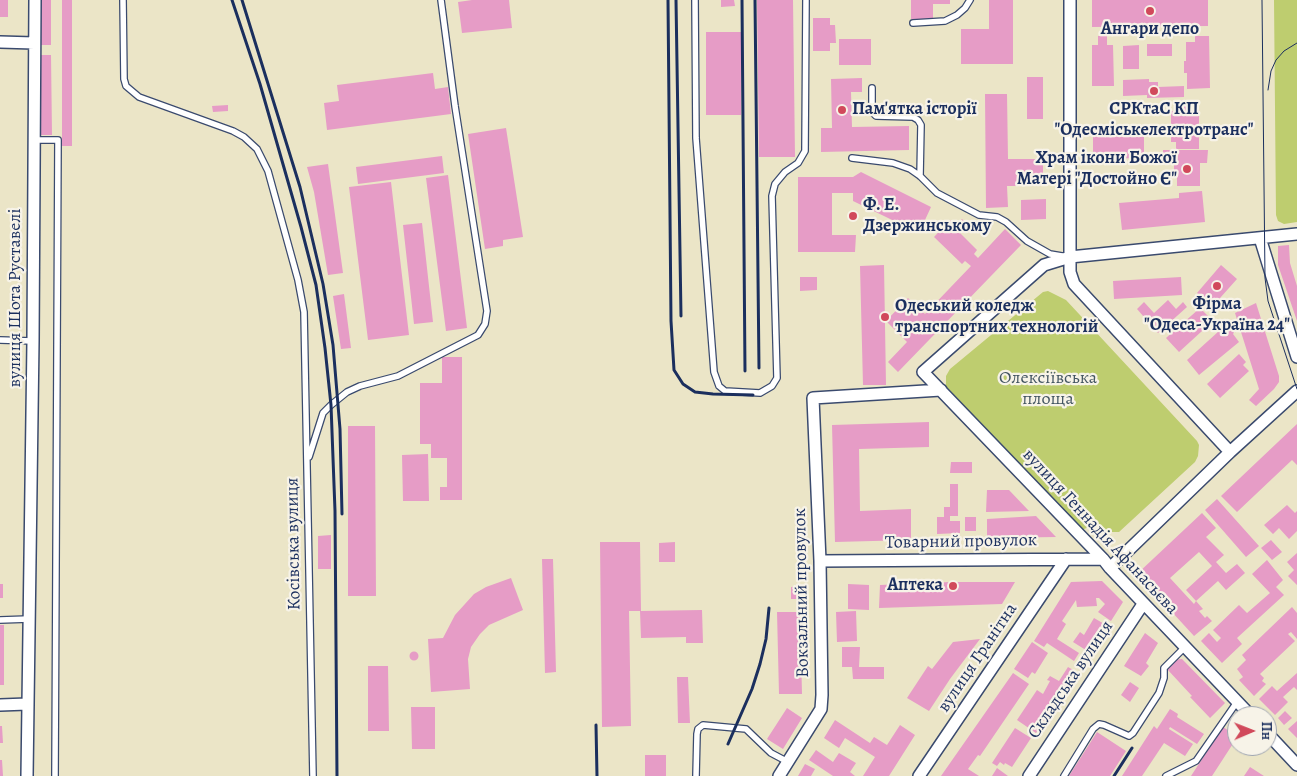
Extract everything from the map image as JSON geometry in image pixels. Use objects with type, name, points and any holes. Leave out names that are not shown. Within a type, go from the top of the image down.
[{"type":"street","name":"вулиця Шота Руставелі","points":[[27,776],[33,341],[35,0]]},
{"type":"street","points":[[1070,0],[1070,272],[1074,284],[1230,452]]},
{"type":"street","points":[[0,42],[34,43]]},
{"type":"street","points":[[1070,257],[1297,234]]},
{"type":"street","points":[[1260,238],[1297,357]]},
{"type":"street","name":"вулиця Геннадія Афанасьєва","points":[[1070,257],[1044,265],[923,372],[1241,706]]},
{"type":"street","name":"Вокзальний провулок","points":[[779,776],[821,709],[820,561],[813,398],[941,390]]},
{"type":"street","points":[[1106,563],[1297,391]]},
{"type":"street","name":"Товарний провулок","points":[[820,561],[1066,559],[1106,563]]},
{"type":"street","name":"вулиця Гранітна","points":[[919,776],[1066,559]]},
{"type":"street","name":"Складська вулиця","points":[[1029,776],[1143,604]]},
{"type":"street","points":[[0,705],[27,704]]},
{"type":"street","points":[[1277,744],[1297,765]]},
{"type":"lane","name":"Косівська вулиця","points":[[123,0],[124,79],[126,86],[139,96],[233,131],[244,137],[256,149],[263,158],[268,171],[298,280],[304,312],[313,776]]},
{"type":"lane","points":[[307,462],[327,408],[347,392],[360,386],[398,376],[478,335],[485,324],[487,311],[455,106],[441,0]]},
{"type":"lane","points":[[695,0],[696,138],[714,372],[719,386],[725,392],[760,392],[772,386],[777,378],[772,196],[776,184],[785,172],[798,164],[805,151],[806,0]]},
{"type":"lane","points":[[913,22],[945,21],[961,12],[970,0]]},
{"type":"lane","points":[[872,88],[872,112],[876,116],[913,117],[918,120],[921,126],[920,176]]},
{"type":"lane","points":[[34,140],[58,140],[55,776]]},
{"type":"lane","points":[[852,158],[893,163],[920,176],[937,193],[979,215],[996,217],[1006,222],[1027,241],[1050,254],[1070,257]]},
{"type":"lane","points":[[0,340],[33,341]]},
{"type":"lane","points":[[0,620],[30,619]]},
{"type":"lane","points":[[1064,776],[1093,729],[1099,724],[1129,736],[1133,733],[1159,693],[1164,678],[1164,668],[1185,647]]},
{"type":"lane","points":[[1166,776],[1196,761],[1237,702]]},
{"type":"lane","points":[[696,776],[697,734],[698,729],[703,725],[746,729],[771,753],[788,762]]},
{"type":"green space","points":[[1274,0],[1297,0],[1297,222],[1284,224],[1278,221],[1276,215]]},
{"type":"green space","name":"Олексіївська площа","points":[[1048,291],[1066,300],[1199,445],[1198,456],[1195,462],[1119,532],[1108,532],[1093,525],[1082,530],[948,393],[946,387],[946,376],[950,369],[1043,292]]},
{"type":"building","points":[[0,0],[8,0],[8,17],[0,17]]},
{"type":"building","points":[[40,0],[51,0],[51,45],[40,45]]},
{"type":"building","points":[[62,0],[72,0],[72,146],[62,146]]},
{"type":"building","points":[[509,0],[512,28],[462,33],[458,2]]},
{"type":"building","points":[[721,0],[734,0],[735,6],[721,7]]},
{"type":"building","points":[[757,0],[793,0],[795,157],[759,157]]},
{"type":"building","points":[[911,0],[950,0],[950,4],[933,4],[933,19],[911,19]]},
{"type":"building","points":[[989,0],[1013,0],[1013,64],[961,64],[961,29],[989,29]]},
{"type":"building","name":"Ангари депо","points":[[1092,0],[1208,0],[1208,26],[1092,27]]},
{"type":"building","points":[[813,18],[830,18],[830,25],[835,25],[836,43],[830,43],[830,51],[813,51]]},
{"type":"building","points":[[706,32],[741,32],[741,115],[706,115]]},
{"type":"building","points":[[1098,36],[1107,36],[1107,45],[1113,45],[1114,86],[1092,86],[1092,45],[1098,45]]},
{"type":"building","points":[[1195,36],[1209,36],[1210,88],[1187,89],[1187,73],[1184,73],[1186,42],[1195,42]]},
{"type":"building","points":[[839,39],[871,39],[871,65],[839,65]]},
{"type":"building","points":[[1147,44],[1172,44],[1172,56],[1147,56]]},
{"type":"building","points":[[1139,45],[1139,69],[1123,69],[1123,46]]},
{"type":"building","points":[[40,55],[51,55],[52,135],[41,135]]},
{"type":"building","points":[[433,73],[435,89],[448,87],[451,114],[327,130],[324,103],[339,101],[337,85]]},
{"type":"building","points":[[1027,77],[1043,77],[1043,119],[1027,119]]},
{"type":"building","points":[[862,78],[862,92],[851,92],[852,127],[909,126],[909,150],[821,152],[821,128],[832,128],[831,79]]},
{"type":"building","name":"СРКтаС КП \"Одесміськелектротранс\"","points":[[1149,79],[1149,82],[1158,82],[1158,87],[1184,86],[1184,97],[1147,98],[1147,95],[1123,96],[1123,80]]},
{"type":"building","points":[[985,94],[1007,94],[1008,159],[1043,159],[1043,186],[1007,186],[1008,207],[986,208]]},
{"type":"building","points":[[1176,100],[1199,100],[1199,149],[1176,149],[1176,142],[1171,142],[1171,111],[1176,111]]},
{"type":"building","points":[[228,105],[228,111],[213,112],[212,106]]},
{"type":"building","points":[[1093,125],[1144,125],[1144,158],[1093,159]]},
{"type":"building","points":[[506,128],[523,237],[503,240],[503,246],[485,249],[468,134]]},
{"type":"building","name":"Храм ікони Божої Матері \"Достойно Є\"","points":[[1163,150],[1208,150],[1207,163],[1200,163],[1200,186],[1177,186],[1177,174],[1174,174],[1174,163],[1163,163]]},
{"type":"building","points":[[442,156],[444,173],[358,184],[356,167]]},
{"type":"building","points":[[328,164],[343,273],[328,275],[314,192],[307,167]]},
{"type":"building","points":[[861,172],[931,207],[919,233],[853,201],[853,193],[832,193],[832,235],[856,235],[855,252],[798,252],[798,177],[853,177]]},
{"type":"building","points":[[448,175],[467,328],[446,331],[426,178]]},
{"type":"building","points":[[391,182],[409,335],[368,340],[349,187]]},
{"type":"building","points":[[1202,191],[1205,222],[1122,230],[1119,203],[1179,198],[1179,193]]},
{"type":"building","points":[[1046,199],[1046,219],[1021,220],[1021,200]]},
{"type":"building","points":[[962,219],[968,225],[960,233],[977,250],[974,254],[978,258],[1005,229],[1021,245],[898,372],[888,362],[907,342],[886,321],[908,298],[925,314],[971,266],[965,261],[962,264],[934,237],[950,220],[955,226]]},
{"type":"building","points":[[422,223],[433,322],[414,324],[403,225]]},
{"type":"building","points":[[1289,245],[1290,263],[1297,286],[1297,321],[1278,265],[1278,246]]},
{"type":"building","points":[[884,265],[886,385],[863,385],[860,266]]},
{"type":"building","name":"Фірма \"Одеса-Україна 24\"","points":[[1221,265],[1237,279],[1212,307],[1197,293]]},
{"type":"building","points":[[800,277],[817,277],[817,290],[800,291]]},
{"type":"building","points":[[1181,277],[1182,295],[1114,299],[1113,281]]},
{"type":"building","points":[[344,294],[351,348],[341,349],[333,296]]},
{"type":"building","points":[[1168,300],[1176,309],[1183,302],[1187,307],[1158,333],[1137,309],[1144,302],[1154,313]]},
{"type":"building","points":[[1256,303],[1279,376],[1279,382],[1256,406],[1249,400],[1259,389],[1235,313]]},
{"type":"building","points":[[1200,308],[1213,321],[1179,352],[1166,338]]},
{"type":"building","points":[[1229,322],[1235,331],[1233,334],[1239,342],[1199,375],[1187,360]]},
{"type":"building","points":[[1239,354],[1246,362],[1243,365],[1249,371],[1220,398],[1207,384]]},
{"type":"building","points":[[442,357],[462,357],[462,500],[440,500],[440,487],[447,487],[447,458],[431,458],[431,444],[420,444],[420,383],[442,383]]},
{"type":"building","points":[[929,422],[929,447],[859,449],[860,511],[911,509],[911,540],[835,542],[832,425]]},
{"type":"building","points":[[1297,424],[1297,465],[1292,460],[1237,512],[1221,496]]},
{"type":"building","points":[[348,426],[375,426],[376,596],[348,596]]},
{"type":"building","points":[[428,454],[429,501],[403,501],[402,455]]},
{"type":"building","points":[[951,462],[972,462],[972,473],[950,473]]},
{"type":"building","points":[[950,484],[958,484],[958,516],[950,516],[950,521],[960,521],[960,533],[937,534],[937,517],[944,517],[944,507],[950,507]]},
{"type":"building","points":[[987,490],[1009,490],[1029,511],[986,512]]},
{"type":"building","points":[[1217,499],[1259,546],[1246,557],[1205,510]]},
{"type":"building","points":[[1287,505],[1295,513],[1297,511],[1297,531],[1289,539],[1279,528],[1273,534],[1264,525]]},
{"type":"building","points":[[1202,513],[1216,528],[1206,537],[1224,555],[1216,562],[1226,573],[1237,564],[1245,573],[1226,590],[1218,581],[1196,601],[1203,609],[1199,611],[1205,618],[1207,616],[1212,621],[1194,636],[1137,574]],"holes":[[[1199,552],[1212,566],[1186,590],[1196,601],[1194,604],[1170,578]]]},
{"type":"building","points":[[1036,516],[1056,537],[987,538],[987,519]]},
{"type":"building","points":[[965,517],[976,517],[976,531],[965,531]]},
{"type":"building","points":[[331,535],[331,569],[318,569],[318,536]]},
{"type":"building","points":[[1271,540],[1282,552],[1272,560],[1261,548]]},
{"type":"building","points":[[600,542],[640,542],[641,611],[629,611],[631,726],[602,727]]},
{"type":"building","points":[[675,542],[675,562],[659,562],[659,543]]},
{"type":"building","points":[[1297,553],[1297,585],[1288,576],[1294,570],[1287,562]]},
{"type":"building","points":[[542,559],[553,559],[556,672],[545,673]]},
{"type":"building","points":[[1267,560],[1283,580],[1276,587],[1284,595],[1237,638],[1242,644],[1222,663],[1201,641],[1209,633],[1217,642],[1221,638],[1213,630],[1239,605],[1247,613],[1270,593],[1252,574]]},
{"type":"building","points":[[511,578],[523,610],[489,625],[471,647],[468,659],[470,689],[431,692],[428,639],[443,638],[455,615],[474,594],[486,587]]},
{"type":"building","points":[[1102,581],[1123,602],[1111,621],[1098,612],[1105,604],[1099,598],[1096,598],[1097,606],[1077,607],[1076,600],[1062,621],[1066,624],[1057,639],[1079,653],[1074,661],[1047,643],[1044,647],[1034,641],[1071,582]]},
{"type":"building","points":[[1015,582],[1002,604],[879,608],[880,585]]},
{"type":"building","points":[[0,584],[3,584],[3,598],[0,598]]},
{"type":"building","points":[[848,584],[869,585],[869,610],[848,609]]},
{"type":"building","points":[[804,586],[804,599],[791,599],[791,587]]},
{"type":"building","points":[[1292,607],[1297,613],[1297,639],[1291,632],[1288,634],[1295,641],[1260,674],[1264,678],[1262,681],[1266,684],[1254,696],[1239,680],[1243,677],[1237,669],[1246,660],[1242,655]]},
{"type":"building","points":[[702,610],[703,643],[686,643],[686,637],[641,638],[640,611]]},
{"type":"building","points":[[856,611],[857,641],[837,642],[836,612]]},
{"type":"building","points":[[777,612],[800,612],[802,694],[779,694]]},
{"type":"building","points":[[1094,618],[1106,625],[1089,652],[1073,642],[1080,632],[1084,635]]},
{"type":"building","points":[[0,625],[4,625],[4,685],[0,685]]},
{"type":"building","points":[[1145,633],[1158,643],[1146,663],[1149,666],[1141,676],[1124,666]]},
{"type":"building","points":[[980,639],[929,711],[907,698],[928,666],[932,669],[953,642]]},
{"type":"building","points":[[1032,642],[1048,653],[1035,674],[1032,672],[1028,678],[1014,669]]},
{"type":"building","points":[[842,647],[860,647],[859,667],[884,667],[884,679],[853,679],[852,667],[842,667]]},
{"type":"building","points":[[414,651],[419,656],[414,661],[409,656]]},
{"type":"building","points":[[1182,659],[1225,703],[1210,718],[1167,669],[1173,660]]},
{"type":"building","points":[[368,666],[388,666],[389,731],[368,731]]},
{"type":"building","points":[[1068,667],[1075,671],[1036,733],[1017,720],[1037,690],[1043,694],[1050,681],[1047,680],[1050,676],[1059,681]]},
{"type":"building","points":[[1013,673],[1029,684],[980,756],[978,755],[968,769],[979,776],[941,776]]},
{"type":"building","points":[[1297,673],[1297,690],[1294,687],[1283,697],[1288,702],[1277,713],[1277,706],[1266,706],[1259,699],[1272,686],[1277,691]]},
{"type":"building","points":[[677,677],[688,677],[690,723],[678,723]]},
{"type":"building","points":[[1130,682],[1139,688],[1130,702],[1121,695]]},
{"type":"building","points":[[411,707],[435,707],[435,749],[412,749]]},
{"type":"building","points":[[787,708],[802,718],[783,749],[767,739]]},
{"type":"building","points":[[1170,709],[1178,714],[1177,717],[1204,734],[1197,744],[1170,727],[1169,729],[1193,744],[1185,756],[1164,743],[1142,776],[1122,776],[1154,726],[1157,729]]},
{"type":"building","points":[[1285,711],[1292,718],[1284,725],[1278,718]]},
{"type":"building","points":[[835,720],[870,743],[874,737],[887,745],[900,725],[915,735],[889,776],[863,776],[875,757],[845,738],[839,748],[824,738]]},
{"type":"building","points":[[1297,721],[1297,738],[1288,729]]},
{"type":"building","points":[[0,726],[2,726],[3,743],[0,743]]},
{"type":"building","points":[[1223,727],[1227,730],[1227,753],[1212,776],[1191,776]]},
{"type":"building","points":[[1015,728],[1031,738],[1012,767],[1000,762],[997,766],[992,763]]},
{"type":"building","points":[[1097,732],[1126,751],[1110,776],[1069,776]]},
{"type":"building","points":[[816,750],[833,762],[839,753],[856,763],[850,772],[855,776],[833,776],[809,760]]},
{"type":"building","points":[[645,755],[666,755],[666,776],[645,776]]},
{"type":"building","points":[[0,760],[2,760],[3,776],[0,776]]},
{"type":"building","points":[[805,764],[815,769],[811,776],[798,776]]},
{"type":"building","points":[[1250,767],[1264,776],[1244,776]]},
{"type":"building","points":[[997,768],[1008,776],[992,776]]},
{"type":"tram line","points":[[1262,0],[1265,278],[1268,301],[1297,389]]},
{"type":"tram line","points":[[1268,90],[1271,71],[1276,60],[1284,51],[1297,43]]},
{"type":"railway","points":[[232,0],[260,84],[301,227],[316,285],[325,348],[331,405],[335,511],[337,776]]},
{"type":"railway","points":[[242,0],[300,187],[323,284],[333,345],[340,429],[342,514]]},
{"type":"railway","points":[[668,0],[671,321],[674,370],[683,384],[695,392],[753,395]]},
{"type":"railway","points":[[676,0],[681,316]]},
{"type":"railway","points":[[742,0],[745,371]]},
{"type":"railway","points":[[755,0],[759,368]]},
{"type":"railway","points":[[728,744],[752,689],[760,664],[766,639],[769,608]]},
{"type":"railway","points":[[596,725],[597,776]]},
{"type":"railway","points":[[1114,776],[1132,748]]},
{"type":"place","name":"Ангари депо","points":[[1150,11]]},
{"type":"place","name":"СРКтаС КП \"Одесміськелектротранс\"","points":[[1154,91]]},
{"type":"place","name":"Пам'ятка історії","points":[[842,110]]},
{"type":"place","name":"Храм ікони Божої Матері \"Достойно Є\"","points":[[1187,169]]},
{"type":"place","name":"Ф. Е. Дзержинському","points":[[853,216]]},
{"type":"place","name":"Фірма \"Одеса-Україна 24\"","points":[[1217,286]]},
{"type":"place","name":"Одеський коледж транспортних технологій","points":[[885,317]]},
{"type":"place","name":"Аптека","points":[[953,586]]}]
